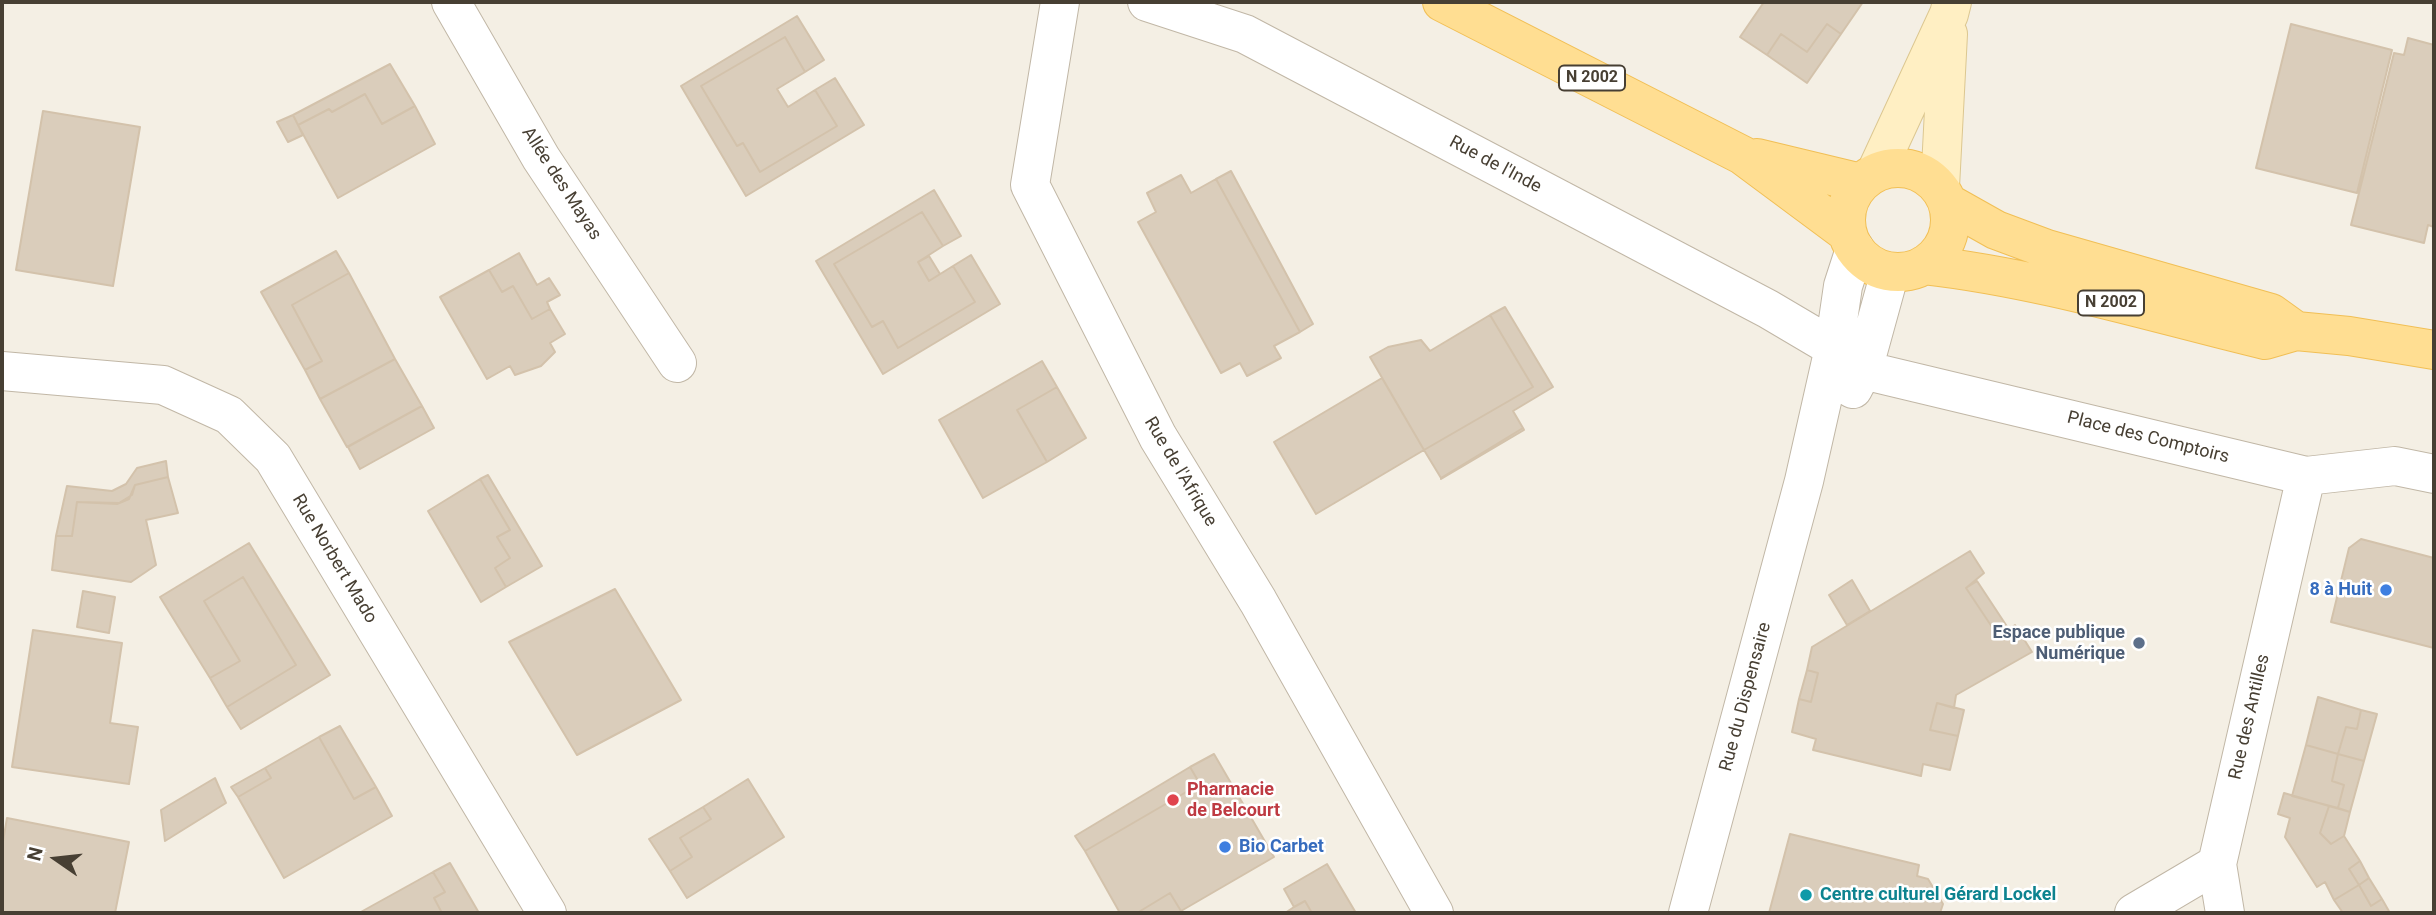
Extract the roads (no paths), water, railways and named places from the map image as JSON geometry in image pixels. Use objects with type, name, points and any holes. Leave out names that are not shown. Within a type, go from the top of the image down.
[{"type":"main road","name":"N 2002","points":[[1442,2],[1742,155],[1851,241]]},
{"type":"main road","points":[[1951,8],[1944,195],[1950,221],[1947,239],[1938,254],[1907,268],[1876,267],[1864,260],[1851,241],[1846,215],[1851,198],[1868,177],[1951,8]]},
{"type":"main road","name":"N 2002","points":[[1742,155],[1868,177]]},
{"type":"main road","points":[[1868,177],[1892,168],[1910,168],[1926,175],[1944,195]]},
{"type":"main road","name":"N 2002","points":[[1944,195],[1996,230],[2048,249],[2271,313],[2296,331]]},
{"type":"main road","name":"N 2002","points":[[1907,268],[1966,270],[2265,340],[2296,331],[2349,336],[2434,350]]},
{"type":"street","name":"Allée des Mayas","points":[[451,2],[541,158],[677,363]]},
{"type":"street","name":"Rue de l'Afrique","points":[[1060,2],[1030,185],[1157,437],[1258,601],[1434,913]]},
{"type":"street","name":"Rue de l'Inde","points":[[1147,2],[1245,34],[1768,309],[1849,359]]},
{"type":"street","points":[[1849,359],[1843,286],[1851,241]]},
{"type":"street","points":[[1849,359],[1907,268]]},
{"type":"street","name":"Place des Comptoirs","points":[[1849,359],[2306,476],[2395,466],[2434,474]]},
{"type":"street","name":"Rue du Dispensaire","points":[[1688,913],[1804,481],[1849,359]]},
{"type":"street","name":"Rue Norbert Mado","points":[[2,371],[163,385],[229,415],[273,458],[547,913]]},
{"type":"street","name":"Rue des Antilles","points":[[2217,864],[2306,476]]},
{"type":"street","points":[[2134,913],[2217,864],[2225,913]]},
{"type":"place","name":"8 à Huit","points":[[2386,590]]},
{"type":"place","name":"Espace publique Numérique","points":[[2139,643]]},
{"type":"place","name":"Pharmacie de Belcourt","points":[[1173,800]]},
{"type":"place","name":"Bio Carbet","points":[[1225,847]]},
{"type":"place","name":"Centre culturel Gérard Lockel","points":[[1806,895]]}]
